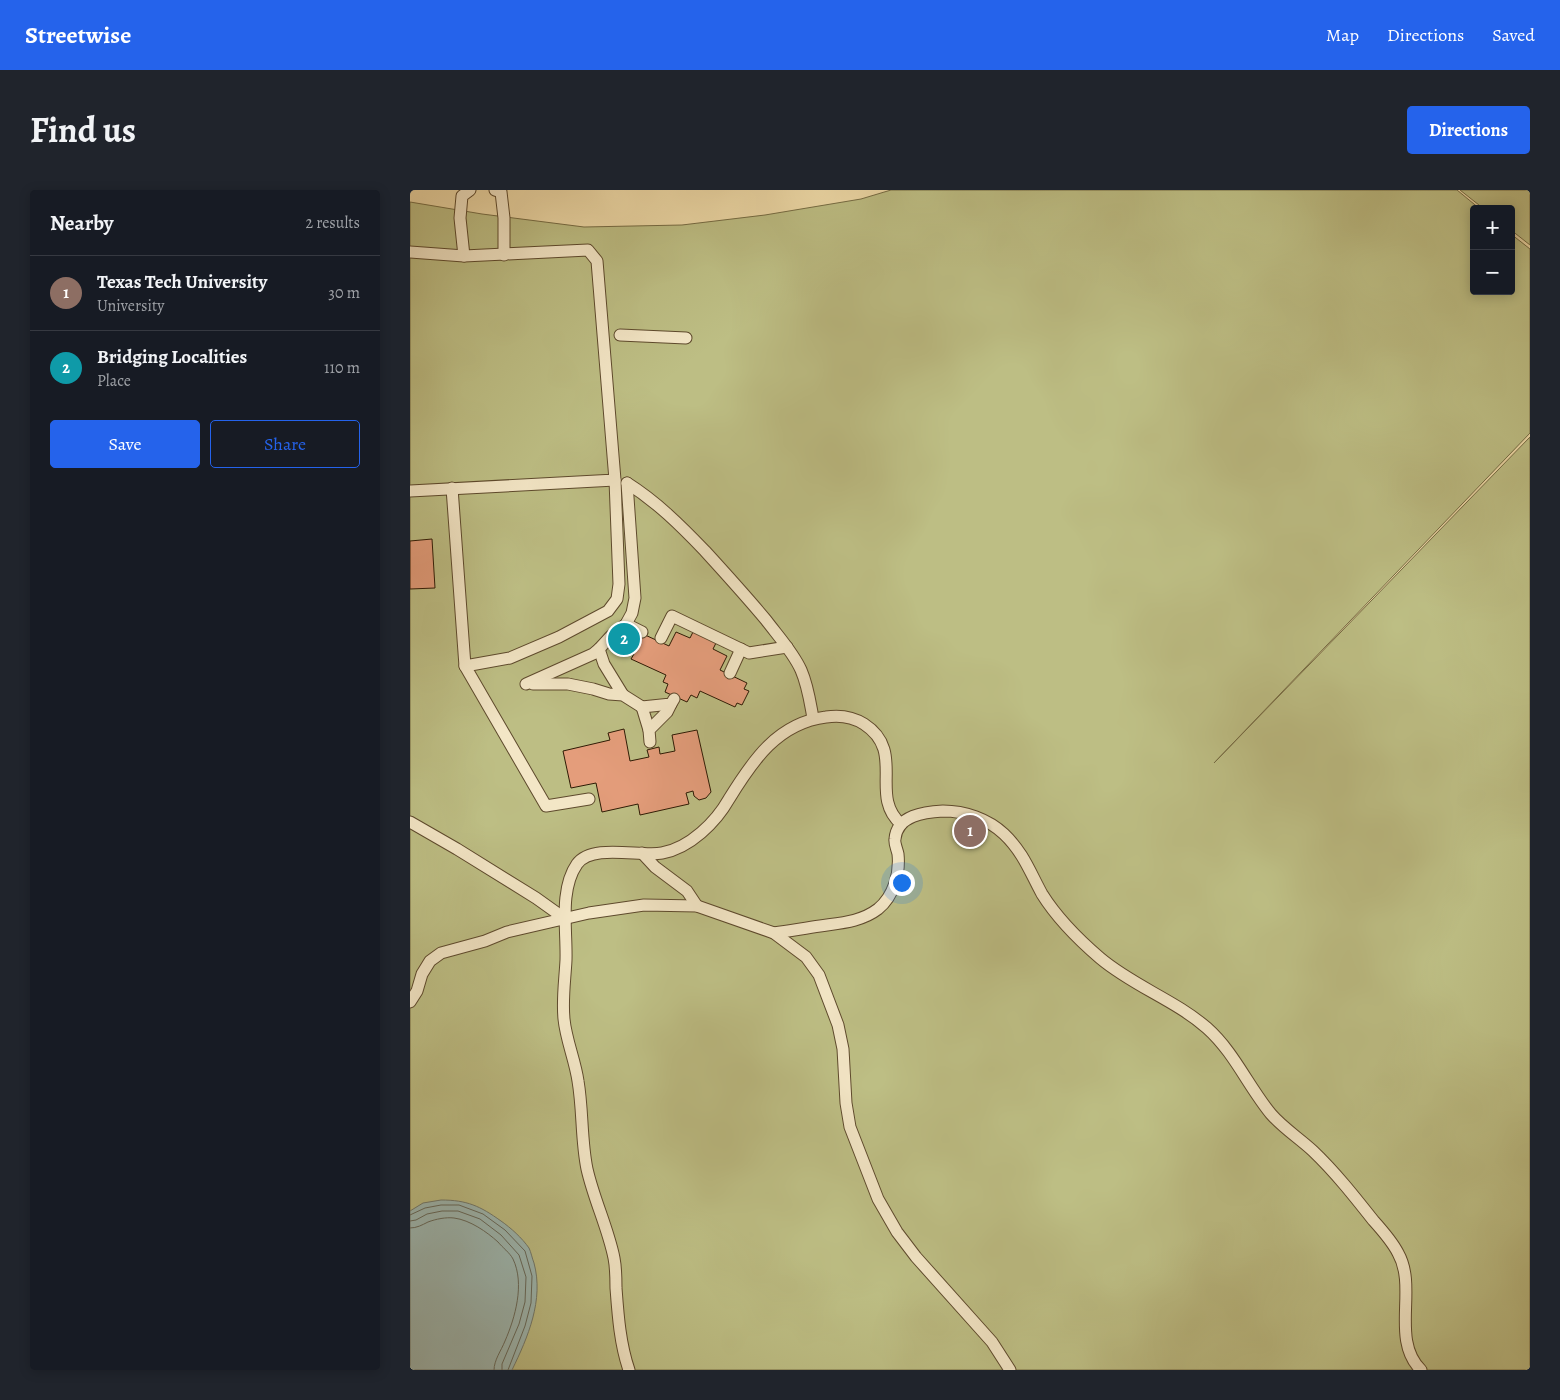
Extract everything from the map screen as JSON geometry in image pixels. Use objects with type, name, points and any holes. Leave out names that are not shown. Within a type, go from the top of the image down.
[{"type":"lane","points":[[464,256],[460,218],[462,196],[470,190]]},
{"type":"lane","points":[[495,190],[501,192],[504,255]]},
{"type":"lane","points":[[410,252],[464,256],[588,250],[598,262],[615,480],[619,584],[616,599],[608,611],[559,637],[510,658],[465,666]]},
{"type":"lane","points":[[620,335],[686,338]]},
{"type":"lane","points":[[410,491],[615,480]]},
{"type":"lane","points":[[649,730],[667,712],[673,701],[642,707],[622,695],[609,694],[568,684],[526,684],[599,650],[611,636],[626,624],[632,613],[636,598],[627,484],[652,501],[692,538],[742,590],[787,647],[801,670],[809,693],[812,718]]},
{"type":"lane","points":[[452,488],[465,666],[546,806],[589,800]]},
{"type":"lane","points":[[661,638],[672,616],[749,653],[787,647]]},
{"type":"lane","points":[[626,624],[642,632]]},
{"type":"lane","points":[[730,673],[742,649]]},
{"type":"lane","points":[[599,650],[604,664],[622,695]]},
{"type":"lane","points":[[642,707],[649,730],[650,742]]},
{"type":"lane","points":[[629,1370],[624,1355],[619,1320],[615,1260],[586,1167],[578,1081],[564,1021],[562,991],[566,959],[564,918],[570,878],[578,863],[587,855],[604,853],[662,853],[680,847],[702,832],[724,808],[738,784],[769,744],[783,731],[812,718],[833,716],[848,718],[862,723],[877,734],[885,748],[888,806],[893,816],[901,824]]},
{"type":"lane","points":[[774,933],[846,922],[863,918],[878,909],[888,898],[895,884],[898,869],[895,838],[901,824],[909,817],[943,811],[961,812],[989,823],[1004,834],[1018,849],[1052,908],[1101,958],[1128,977],[1194,1017],[1208,1028],[1225,1046],[1271,1113],[1338,1176],[1399,1254],[1404,1271],[1406,1340],[1410,1357],[1421,1370]]},
{"type":"lane","points":[[410,822],[536,898],[564,918]]},
{"type":"lane","points":[[642,854],[655,867],[687,891],[697,906]]},
{"type":"lane","points":[[410,1002],[430,961],[441,953],[485,941],[507,932],[564,918],[644,904],[677,904],[697,906],[774,933],[806,957],[819,976],[838,1025],[843,1049],[846,1103],[850,1126],[878,1199],[897,1232],[916,1257],[992,1342],[1010,1370]]},
{"type":"green space","points":[[891,190],[1457,190],[1475,205],[1470,205],[1470,295],[1515,295],[1515,237],[1530,249],[1530,433],[1214,763],[1530,437],[1530,1370],[410,1370],[410,202],[482,214],[584,227],[682,225],[765,215],[861,199]]},
{"type":"green space","points":[[1460,190],[1530,190],[1530,245],[1515,233],[1515,205],[1479,205]]},
{"type":"water","points":[[441,1200],[458,1201],[486,1211],[512,1230],[530,1250],[537,1277],[536,1304],[524,1345],[512,1370],[410,1370],[410,1211],[423,1203]]},
{"type":"building","points":[[432,539],[435,588],[410,589],[410,541]]},
{"type":"building","points":[[694,630],[717,641],[713,649],[727,656],[720,670],[747,683],[744,689],[749,691],[742,705],[737,703],[735,707],[700,691],[697,698],[691,695],[687,702],[665,692],[668,684],[663,682],[666,675],[631,659],[634,654],[629,652],[636,637],[641,640],[643,634],[669,646],[676,632],[690,638]]},
{"type":"building","points":[[624,729],[630,761],[649,757],[647,750],[659,747],[660,754],[675,751],[672,735],[697,730],[711,792],[706,798],[699,800],[694,796],[693,791],[686,793],[689,804],[640,815],[638,804],[602,812],[596,783],[571,788],[563,751],[610,740],[608,733]]},
{"type":"place","name":"Bridging Localities","points":[[624,639]]},
{"type":"place","name":"Texas Tech University","points":[[970,831]]}]
